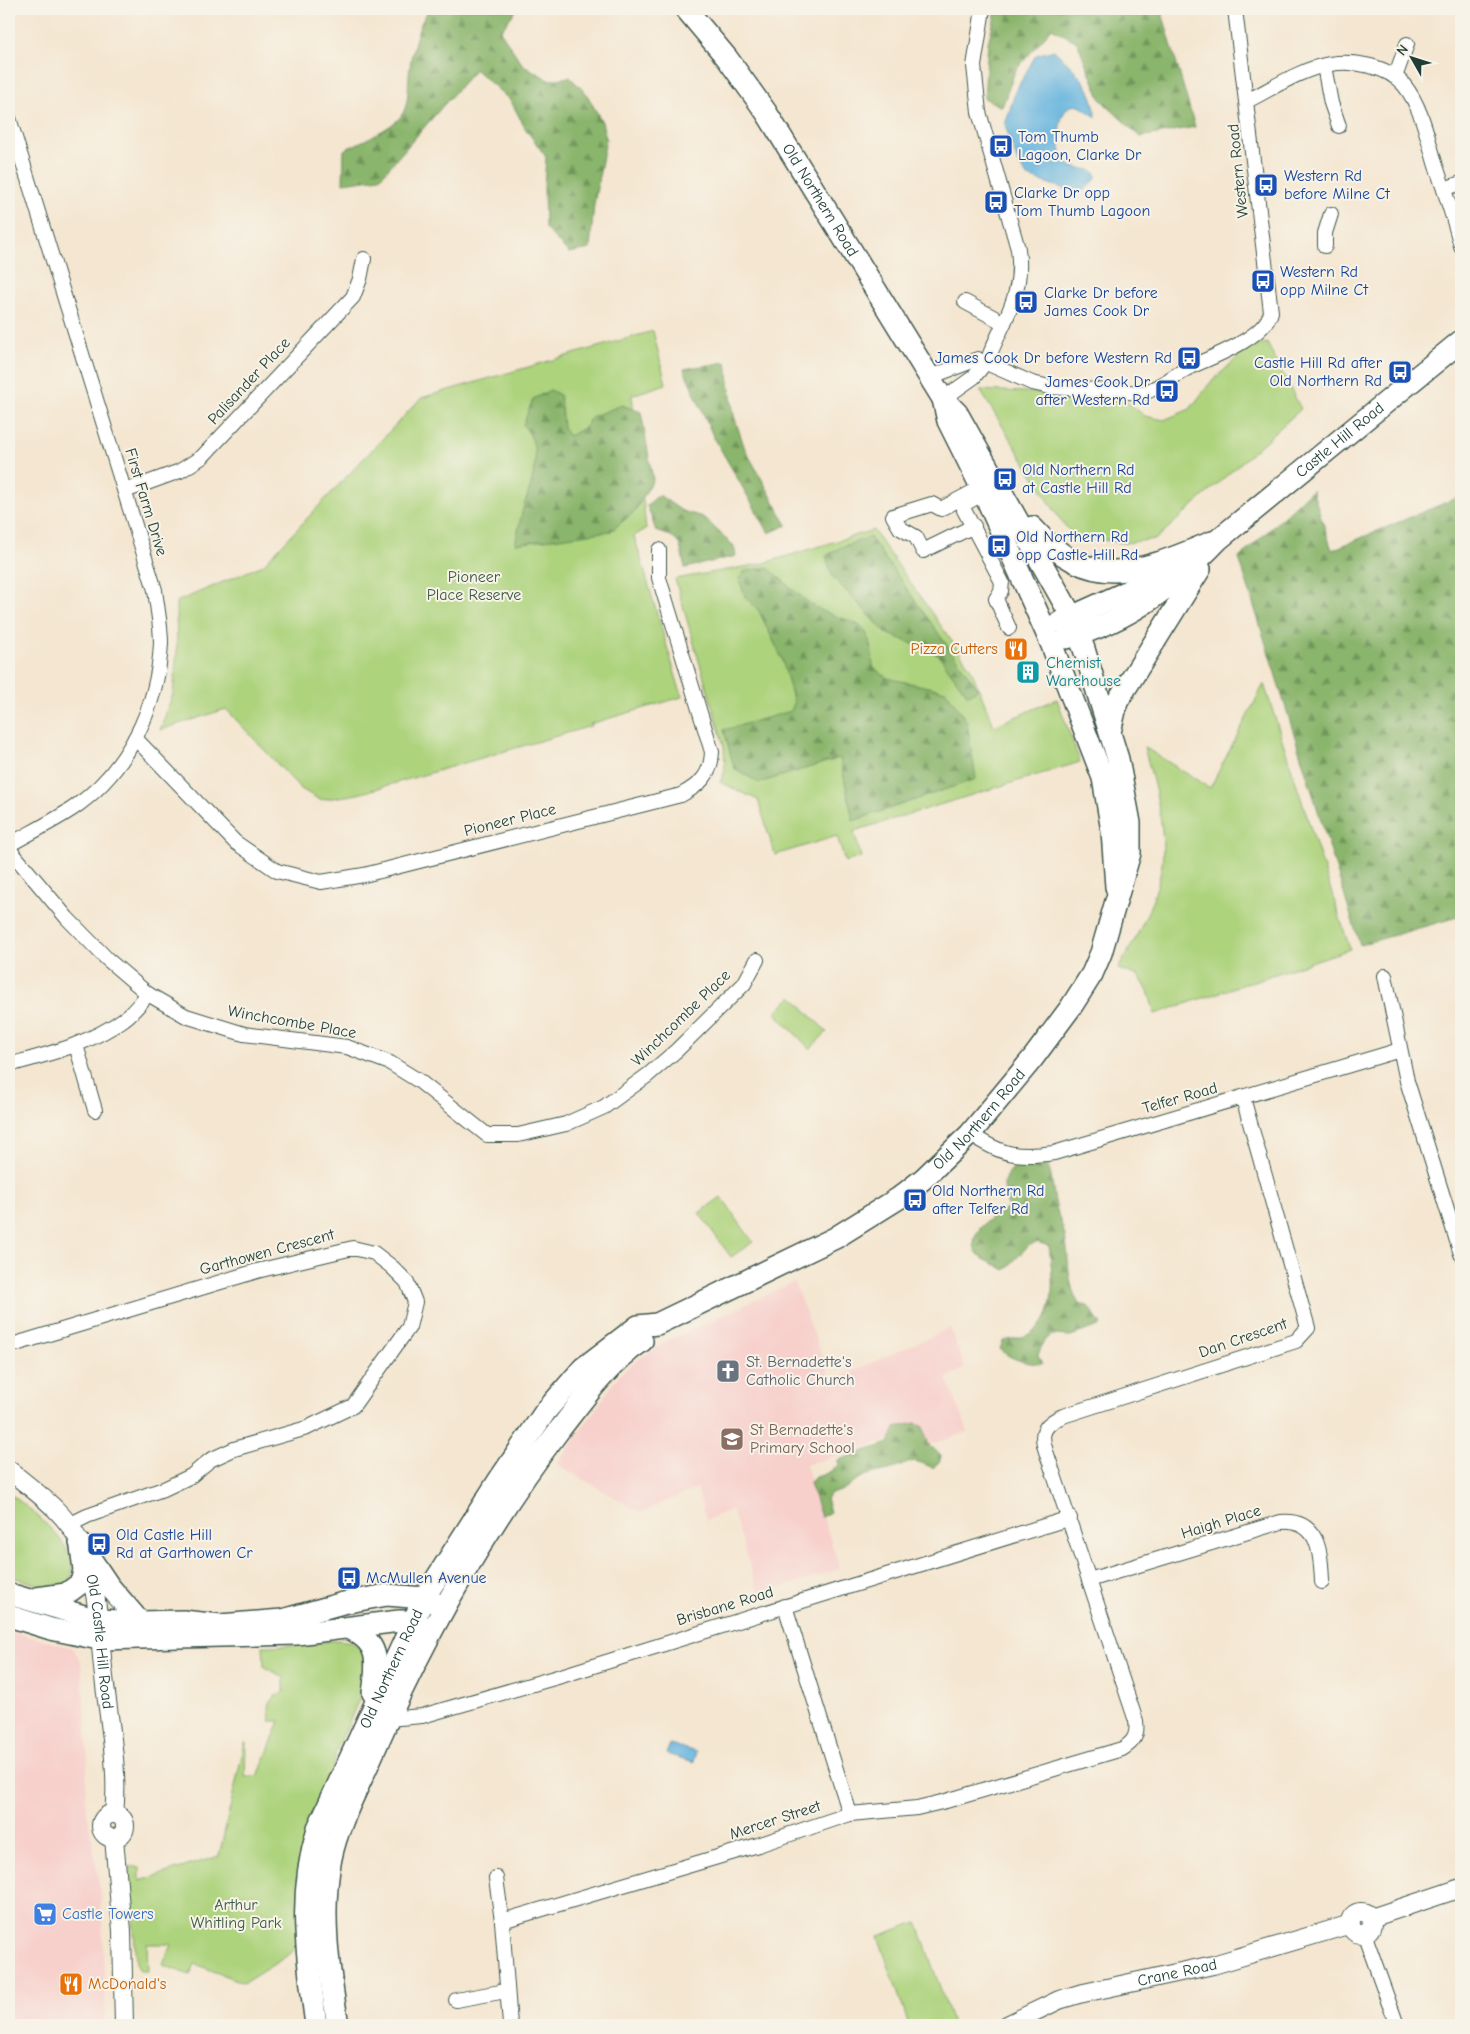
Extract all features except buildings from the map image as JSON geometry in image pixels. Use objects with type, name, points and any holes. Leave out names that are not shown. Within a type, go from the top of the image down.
[{"type":"main road","name":"Old Northern Road","points":[[686,9],[727,58],[766,112],[943,400],[948,421],[983,490],[1048,636],[1102,778],[1112,830],[1117,896]]},
{"type":"main road","name":"Castle Hill Road","points":[[1048,636],[1075,626],[1219,539],[1461,341]]},
{"type":"main road","name":"Old Northern Road","points":[[321,1985],[307,1947],[304,1918],[309,1858],[330,1798],[378,1718],[422,1626],[424,1598],[504,1472],[564,1388],[583,1368],[638,1326],[657,1324],[804,1254],[867,1220],[923,1180],[970,1134],[1033,1058],[1087,984],[1101,953],[1130,852],[1130,823],[1110,732],[1075,626],[1007,500],[957,413],[943,400]]},
{"type":"main road","points":[[1007,500],[1052,548],[1071,560],[1096,570],[1125,571],[1157,564],[1219,539]]},
{"type":"main road","points":[[1110,732],[1117,702],[1219,539]]},
{"type":"main road","name":"Old Northern Road","points":[[422,1626],[444,1608],[496,1518],[530,1469],[608,1368],[644,1339],[657,1324]]},
{"type":"main road","points":[[80,1544],[109,1586],[140,1622]]},
{"type":"main road","points":[[18,1597],[66,1594],[81,1583],[84,1570],[80,1544]]},
{"type":"main road","points":[[18,1597],[99,1629],[140,1622],[183,1621],[220,1625],[262,1623],[282,1620],[343,1603],[387,1596],[424,1598],[444,1608]]},
{"type":"main road","points":[[9,1616],[51,1629],[296,1634],[399,1620],[422,1626]]},
{"type":"main road","points":[[347,1628],[367,1639],[374,1651],[378,1718]]},
{"type":"main road","name":"Old Northern Road","points":[[321,1985],[327,1885],[332,1856],[340,1827],[378,1718]]},
{"type":"main road","points":[[316,2025],[321,1985]]},
{"type":"main road","points":[[321,1985],[338,2025]]},
{"type":"street","points":[[943,400],[974,377],[985,361],[1004,323],[1016,291],[1021,269],[1018,249],[979,112],[974,66],[983,9]]},
{"type":"street","name":"Western Road","points":[[985,361],[1032,383],[1050,387],[1143,393],[1152,390],[1192,366],[1213,359],[1263,327],[1271,312],[1236,9]]},
{"type":"street","points":[[1395,77],[1407,44]]},
{"type":"street","points":[[1247,101],[1311,69],[1324,66],[1352,62],[1395,77],[1408,91],[1421,117],[1460,239]]},
{"type":"street","points":[[1324,66],[1331,103],[1339,126]]},
{"type":"street","name":"First Farm Drive","points":[[9,118],[155,590],[160,630],[156,682],[145,719],[117,767],[105,781],[73,808],[9,844]]},
{"type":"street","points":[[1444,189],[1461,183]]},
{"type":"street","points":[[1325,246],[1325,233],[1331,214]]},
{"type":"street","name":"Palisander Place","points":[[125,491],[180,471],[202,457],[353,297],[360,279],[364,259]]},
{"type":"street","points":[[965,302],[1004,323]]},
{"type":"street","points":[[930,377],[985,361]]},
{"type":"street","points":[[983,490],[964,504],[964,510],[1002,582],[1001,592],[996,599],[1009,628]]},
{"type":"street","points":[[974,526],[923,551],[916,537],[900,528],[893,516],[932,504],[941,509],[983,490]]},
{"type":"street","name":"Pioneer Place","points":[[135,738],[234,842],[277,871],[321,882],[364,875],[681,795],[698,786],[707,776],[712,752],[659,578],[658,550]]},
{"type":"street","name":"Winchcombe Place","points":[[9,849],[67,918],[107,959],[148,994],[186,1016],[244,1034],[347,1047],[390,1063],[419,1081],[487,1135],[518,1135],[566,1124],[604,1107],[677,1050],[744,984],[757,960]]},
{"type":"street","points":[[1385,976],[1407,1081],[1461,1254]]},
{"type":"street","points":[[9,1065],[76,1045],[111,1028],[126,1018],[148,994]]},
{"type":"street","points":[[76,1045],[95,1110]]},
{"type":"street","name":"Telfer Road","points":[[970,1134],[994,1150],[1031,1156],[1054,1153],[1400,1050]]},
{"type":"street","name":"Dan Crescent","points":[[1070,1518],[1044,1444],[1043,1431],[1046,1426],[1063,1416],[1296,1341],[1308,1328],[1243,1098]]},
{"type":"street","name":"Garthowen Crescent","points":[[9,1346],[257,1271],[353,1248],[374,1253],[392,1267],[407,1282],[415,1302],[409,1326],[353,1406],[307,1428],[234,1449],[210,1460],[191,1476],[175,1484],[87,1516],[69,1525]]},
{"type":"street","name":"Old Castle Hill Road","points":[[9,1470],[53,1508],[69,1525],[80,1544],[92,1583],[113,1756],[114,1814],[121,1816],[125,1823],[124,1831],[114,1838],[122,1931],[124,2025]]},
{"type":"street","points":[[785,1606],[850,1814],[917,1808],[939,1803],[1122,1749],[1135,1738],[1136,1721],[1070,1518]]},
{"type":"street","name":"Brisbane Road","points":[[378,1718],[422,1716],[561,1676],[1070,1518]]},
{"type":"street","name":"Haigh Place","points":[[1089,1580],[1281,1522],[1294,1521],[1304,1525],[1311,1532],[1317,1543],[1321,1559],[1322,1582]]},
{"type":"street","name":"Mercer Street","points":[[502,1921],[758,1845],[850,1814]]},
{"type":"street","points":[[496,1878],[502,1921],[510,2025]]},
{"type":"street","name":"Crane Road","points":[[1007,2025],[1065,1998],[1213,1965],[1362,1925],[1461,1888]]},
{"type":"street","points":[[1362,1925],[1398,2025]]},
{"type":"street","points":[[456,2000],[506,1991]]},
{"type":"shaded area","name":"St Bernadette's Primary School","points":[[794,1282],[832,1381],[950,1328],[965,1368],[947,1378],[968,1432],[925,1446],[920,1430],[806,1465],[840,1569],[759,1594],[732,1509],[706,1520],[697,1488],[641,1513],[557,1464],[618,1377],[635,1361],[669,1340]]},
{"type":"shaded area","points":[[9,1631],[73,1648],[81,1662],[88,1758],[85,1799],[101,1895],[106,2025],[9,2025]]},
{"type":"green space","points":[[430,9],[517,9],[500,31],[522,64],[549,80],[570,77],[586,93],[602,122],[606,139],[594,204],[590,249],[569,253],[545,228],[544,187],[546,157],[525,128],[511,101],[475,69],[380,178],[343,183],[344,150],[391,125],[404,112],[415,40],[421,23]]},
{"type":"green space","points":[[994,9],[1161,9],[1195,127],[1140,137],[1101,100],[1077,42],[1052,28],[1015,71],[1002,107],[984,98],[988,43],[995,16]]},
{"type":"green space","name":"Pioneer Place Reserve","points":[[653,331],[666,384],[632,395],[646,529],[634,536],[682,697],[590,724],[591,726],[358,794],[320,800],[301,789],[226,709],[160,730],[173,694],[177,653],[176,602],[263,565],[421,398]]},
{"type":"green space","points":[[1267,343],[1301,409],[1156,539],[1125,543],[1074,536],[1061,521],[980,390],[1097,395],[1126,401],[1145,416],[1164,420],[1190,409],[1210,383],[1249,347]]},
{"type":"green space","points":[[726,362],[734,416],[745,449],[787,525],[769,533],[713,436],[684,369]]},
{"type":"green space","points":[[550,390],[560,395],[563,427],[569,436],[585,427],[591,417],[622,405],[641,412],[653,480],[634,512],[611,531],[515,544],[535,466],[534,445],[523,425],[533,399]]},
{"type":"green space","points":[[1312,490],[1332,550],[1461,496],[1461,916],[1360,945],[1239,558]]},
{"type":"green space","points":[[659,495],[682,511],[703,517],[734,546],[736,556],[685,568],[680,545],[671,536],[656,531],[647,505]]},
{"type":"green space","points":[[873,530],[970,667],[994,726],[1057,699],[1080,762],[854,831],[861,857],[845,862],[837,836],[775,855],[758,800],[720,782],[725,770],[724,746],[675,579],[761,564]]},
{"type":"green space","points":[[870,537],[978,689],[968,696],[938,654],[886,633],[832,576],[826,556],[841,547]]},
{"type":"green space","points":[[767,567],[812,605],[859,625],[869,639],[873,667],[887,678],[946,691],[967,722],[976,779],[853,821],[840,758],[759,783],[734,768],[724,730],[791,711],[794,703],[782,659],[759,611],[745,597],[739,579],[745,571]]},
{"type":"green space","points":[[1264,684],[1350,949],[1155,1014],[1148,991],[1139,976],[1118,969],[1144,922],[1158,884],[1163,857],[1159,809],[1144,747],[1210,788]]},
{"type":"green space","points":[[792,996],[827,1032],[810,1049],[775,1013]]},
{"type":"green space","points":[[1019,1164],[1048,1165],[1057,1210],[1067,1245],[1072,1287],[1079,1304],[1088,1306],[1101,1325],[1071,1336],[1052,1335],[1044,1341],[1038,1355],[1042,1364],[1020,1361],[1000,1349],[1003,1341],[1030,1334],[1040,1326],[1046,1317],[1052,1294],[1052,1269],[1049,1246],[1037,1242],[1029,1245],[1005,1270],[981,1257],[975,1250],[974,1242],[976,1235],[987,1221],[1008,1208],[1004,1188],[1005,1178]]},
{"type":"green space","points":[[721,1197],[753,1242],[731,1257],[699,1213]]},
{"type":"green space","points":[[915,1423],[923,1427],[928,1443],[941,1456],[940,1461],[933,1468],[914,1461],[897,1468],[862,1477],[844,1489],[831,1493],[826,1499],[830,1512],[821,1517],[810,1483],[815,1477],[833,1470],[838,1465],[838,1460],[889,1443],[895,1428]]},
{"type":"green space","points":[[9,1493],[43,1521],[65,1547],[71,1560],[72,1573],[66,1584],[46,1587],[9,1576]]},
{"type":"green space","name":"Arthur Whitling Park","points":[[339,1640],[352,1642],[368,1656],[367,1678],[336,1752],[296,1948],[284,1958],[244,1983],[195,1964],[190,1975],[163,1965],[171,1944],[147,1944],[148,1971],[140,1971],[136,1963],[130,1866],[140,1868],[140,1881],[219,1856],[245,1742],[245,1777],[258,1776],[280,1721],[270,1721],[269,1706],[274,1697],[284,1692],[284,1677],[264,1667],[263,1646],[296,1645]]},
{"type":"green space","points":[[917,1922],[953,2025],[909,2025],[878,1936]]},
{"type":"water","points":[[1054,50],[1082,79],[1094,105],[1096,117],[1079,106],[1072,106],[1066,109],[1060,124],[1059,141],[1064,159],[1072,167],[1090,170],[1096,174],[1096,179],[1084,190],[1068,190],[1028,177],[1018,163],[1005,125],[1016,90],[1036,55]]},
{"type":"water","points":[[670,1744],[696,1752],[694,1762],[666,1754]]},
{"type":"place","name":"Tom Thumb Lagoon, Clarke Dr","points":[[1001,146]]},
{"type":"place","name":"Western Rd before Milne Ct","points":[[1266,185]]},
{"type":"place","name":"Clarke Dr opp Tom Thumb Lagoon","points":[[996,202]]},
{"type":"place","name":"Western Rd opp Milne Ct","points":[[1263,281]]},
{"type":"place","name":"Clarke Dr before James Cook Dr","points":[[1026,302]]},
{"type":"place","name":"James Cook Dr before Western Rd","points":[[1189,358]]},
{"type":"place","name":"Castle Hill Rd after Old Northern Rd","points":[[1400,372]]},
{"type":"place","name":"James Cook Dr after Western Rd","points":[[1167,391]]},
{"type":"place","name":"Old Northern Rd at Castle Hill Rd","points":[[1005,479]]},
{"type":"place","name":"Old Northern Rd opp Castle Hill Rd","points":[[999,546]]},
{"type":"place","name":"Pizza Cutters","points":[[1016,649]]},
{"type":"place","name":"Chemist Warehouse","points":[[1028,672]]},
{"type":"place","name":"Old Northern Rd after Telfer Rd","points":[[915,1200]]},
{"type":"place","name":"St. Bernadette's Catholic Church","points":[[728,1371]]},
{"type":"place","name":"St Bernadette's Primary School","points":[[732,1439]]},
{"type":"place","name":"Old Castle Hill Rd at Garthowen Cr","points":[[99,1544]]},
{"type":"place","name":"McMullen Avenue","points":[[349,1578]]},
{"type":"place","name":"Castle Towers","points":[[45,1914]]},
{"type":"place","name":"McDonald's","points":[[71,1984]]}]
